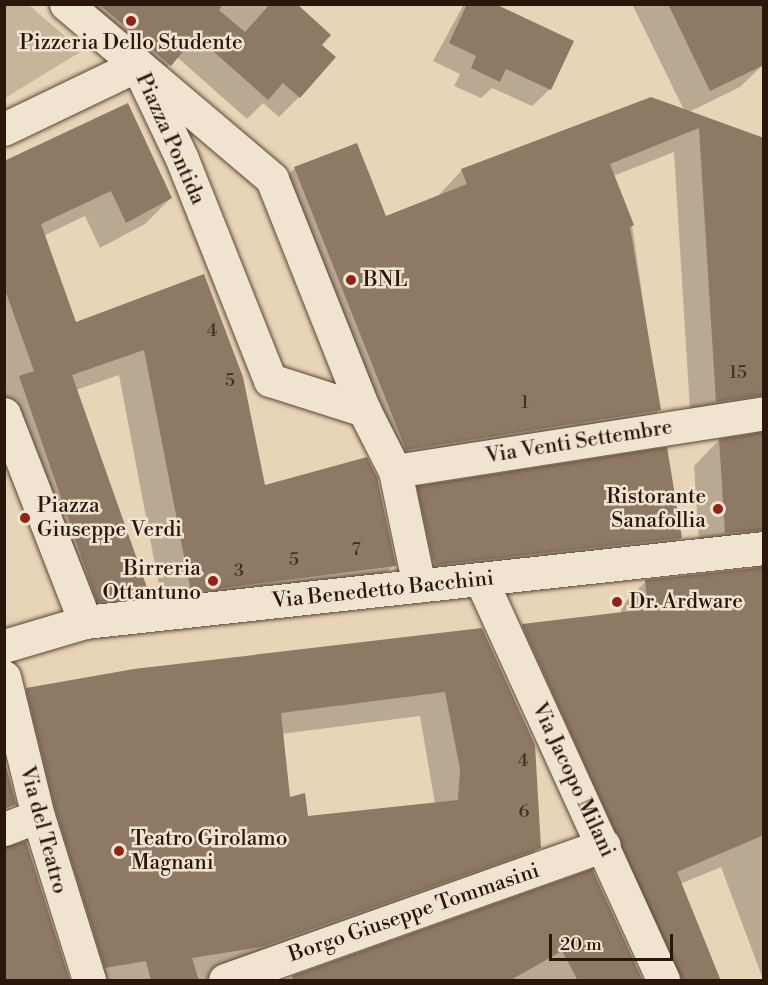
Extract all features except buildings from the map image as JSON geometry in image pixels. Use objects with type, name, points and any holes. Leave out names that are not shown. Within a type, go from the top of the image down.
[{"type":"street","points":[[4,129],[137,65],[66,4]]},
{"type":"street","name":"Piazza Pontida","points":[[137,65],[182,159],[270,380],[364,410]]},
{"type":"street","name":"Piazza Pontida","points":[[137,65],[272,179],[364,410],[395,471],[419,586]]},
{"type":"street","name":"Via Venti Settembre","points":[[395,471],[764,413]]},
{"type":"street","points":[[4,414],[85,622]]},
{"type":"street","name":"Via Benedetto Bacchini","points":[[7,639],[85,622],[764,548]]},
{"type":"street","name":"Via Jacopo Milani","points":[[481,579],[604,845],[663,981]]},
{"type":"street","name":"Via del Teatro","points":[[4,677],[38,816],[89,981]]},
{"type":"street","points":[[4,829],[38,816]]},
{"type":"street","name":"Borgo Giuseppe Tommasini","points":[[225,981],[273,972],[604,845]]},
{"type":"shaded area","points":[[5,4],[29,5],[82,51],[5,98]]},
{"type":"place","name":"Pizzeria Dello Studente","points":[[131,21]]},
{"type":"place","name":"BNL","points":[[351,280]]},
{"type":"place","name":"Ristorante Sanafollia","points":[[718,509]]},
{"type":"place","name":"Piazza Giuseppe Verdi","points":[[25,518]]},
{"type":"place","name":"Birreria Ottantuno","points":[[213,581]]},
{"type":"place","name":"Dr. Ardware","points":[[617,602]]},
{"type":"place","name":"Teatro Girolamo Magnani","points":[[119,851]]}]
